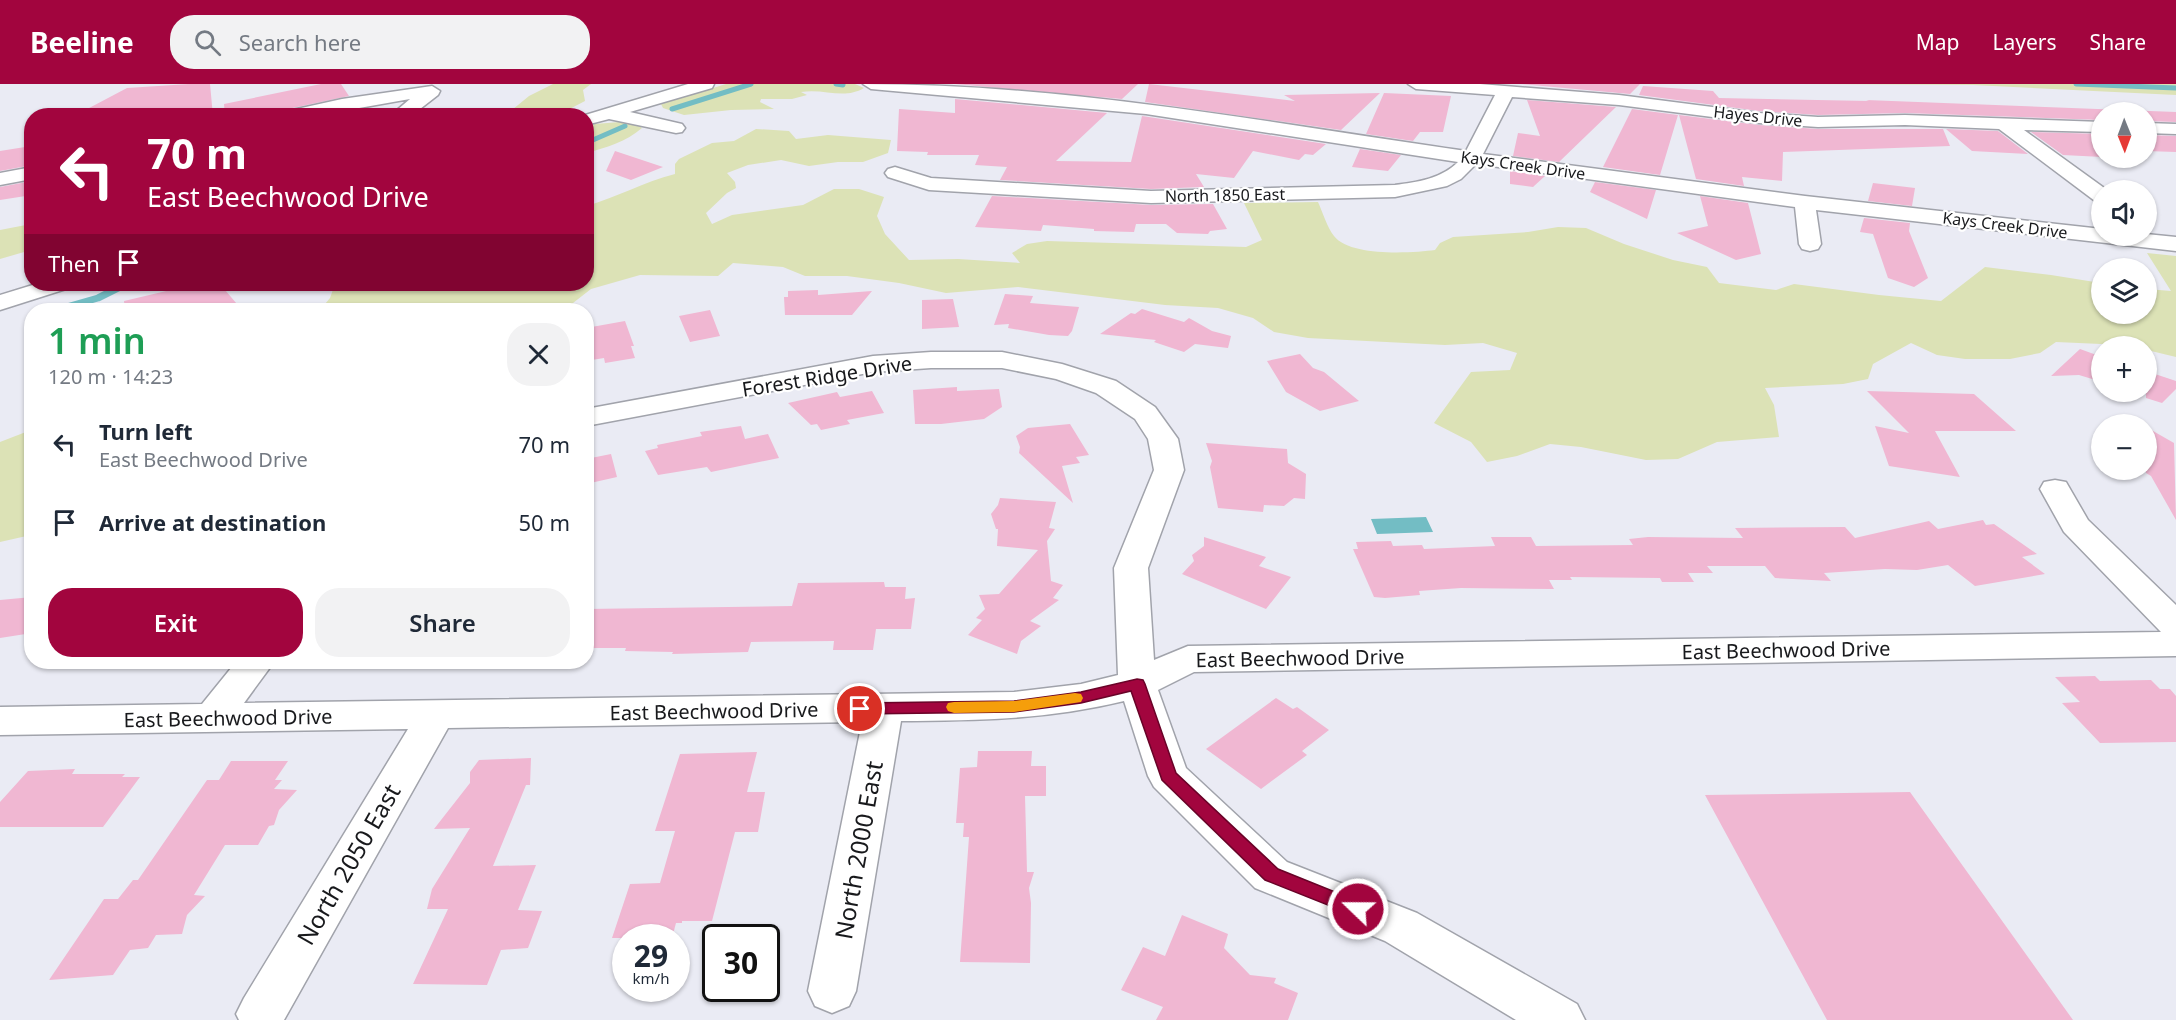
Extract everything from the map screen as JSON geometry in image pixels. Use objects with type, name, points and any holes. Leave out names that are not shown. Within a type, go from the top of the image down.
[{"type":"street","points":[[594,117],[706,84]]},
{"type":"street","name":"Kays Creek Drive","points":[[871,84],[1146,109],[1471,158],[1805,202],[2091,233]]},
{"type":"street","name":"Hayes Drive","points":[[1416,84],[1506,91],[1530,88],[1794,120],[2091,127]]},
{"type":"street","points":[[324,108],[432,91],[410,108]]},
{"type":"street","name":"North 1850 East","points":[[895,173],[929,184],[1151,197],[1395,191],[1428,185],[1456,174],[1471,158],[1506,91]]},
{"type":"street","points":[[608,112],[683,125],[647,113],[633,105]]},
{"type":"street","points":[[2004,124],[2091,188]]},
{"type":"street","points":[[2157,128],[2176,129]]},
{"type":"street","points":[[0,179],[24,174]]},
{"type":"street","points":[[1805,202],[1810,244]]},
{"type":"street","name":"Kays Creek Drive","points":[[2157,240],[2176,244]]},
{"type":"street","points":[[0,303],[37,291]]},
{"type":"street","name":"Forest Ridge Drive","points":[[594,416],[873,364],[931,360],[1002,360],[1062,372],[1106,387],[1145,413],[1163,439],[1169,470],[1131,568],[1137,684],[1168,776],[1271,875],[1401,927],[1560,1020]]},
{"type":"street","points":[[2055,489],[2075,525],[2176,626]]},
{"type":"street","name":"East Beechwood Drive","points":[[0,721],[1014,706],[1081,698],[1137,684],[1188,659],[2176,644]]},
{"type":"street","points":[[212,718],[250,669]]},
{"type":"street","name":"North 2000 East","points":[[832,991],[884,708]]},
{"type":"street","name":"North 2050 East","points":[[261,1014],[436,715]]},
{"type":"green space","points":[[553,84],[591,84],[583,90],[585,101],[572,108],[514,108],[529,96]]},
{"type":"green space","points":[[726,84],[855,84],[864,88],[849,93],[809,91],[801,92],[807,95],[792,99],[761,99],[760,102],[774,109],[731,110],[684,115],[663,108],[661,104]]},
{"type":"green space","points":[[1800,84],[2176,84],[2176,95],[1973,85]]},
{"type":"green space","points":[[632,121],[642,128],[623,140],[594,151],[595,124]]},
{"type":"green space","points":[[756,129],[789,131],[796,139],[828,135],[891,140],[888,153],[863,162],[838,162],[809,166],[781,160],[748,165],[727,173],[735,182],[736,188],[727,193],[706,213],[712,224],[732,215],[803,205],[834,189],[859,189],[884,197],[877,216],[885,234],[909,260],[958,259],[1020,263],[1012,253],[1027,244],[1047,241],[1246,247],[1262,240],[1244,203],[1318,202],[1334,236],[1342,243],[1367,250],[1397,252],[1435,250],[1440,243],[1453,237],[1528,232],[1558,227],[1586,228],[1624,244],[1673,260],[1707,267],[1719,283],[1776,290],[1794,284],[1941,301],[1985,267],[2091,281],[2091,324],[2157,324],[2157,290],[2171,291],[2157,269],[2157,258],[2150,258],[2147,253],[2176,256],[2176,357],[2157,352],[2157,336],[2091,336],[2091,344],[2056,342],[2040,353],[2010,359],[1965,359],[1937,355],[1911,343],[1873,364],[1868,379],[1843,384],[1765,388],[1774,405],[1779,437],[1717,442],[1678,459],[1646,460],[1581,447],[1550,444],[1517,456],[1487,462],[1471,442],[1434,423],[1471,372],[1510,370],[1517,353],[1483,343],[1445,345],[1308,338],[1274,332],[1253,318],[1218,308],[1165,305],[1018,287],[946,293],[899,283],[847,276],[805,276],[783,267],[733,263],[718,276],[640,275],[594,288],[594,203],[675,174],[675,164],[679,159],[712,143],[734,141]]},
{"type":"green space","points":[[24,225],[24,252],[0,259],[0,230]]},
{"type":"green space","points":[[332,291],[588,291],[573,303],[326,303]]},
{"type":"green space","points":[[24,433],[24,537],[0,542],[0,442]]},
{"type":"water","points":[[1426,517],[1433,532],[1377,534],[1371,519]]},
{"type":"building","points":[[210,84],[212,108],[89,108],[127,88]]},
{"type":"building","points":[[321,84],[341,84],[349,96],[292,108],[224,108],[224,104]]},
{"type":"building","points":[[955,84],[1138,84],[1122,99]]},
{"type":"building","points":[[1149,84],[1295,101],[1284,95],[1380,93],[1341,130],[1145,102]]},
{"type":"building","points":[[1521,84],[1640,84],[1630,94]]},
{"type":"building","points":[[1643,86],[1713,91],[1719,98],[1869,101],[1866,100],[2091,109],[2091,120],[1905,113],[1818,115],[1759,111],[1639,95]]},
{"type":"building","points":[[1384,93],[1451,96],[1443,132],[1420,132],[1413,141],[1366,134]]},
{"type":"building","points":[[955,99],[1107,113],[1056,161],[1131,162],[1142,116],[1326,144],[1313,155],[1305,154],[1299,160],[1253,151],[1234,178],[1196,174],[1204,187],[1151,189],[1000,180],[1007,167],[975,165],[979,155],[927,155],[928,152],[897,151],[899,109],[955,113]]},
{"type":"building","points":[[1527,100],[1616,107],[1559,162],[1513,156],[1518,133],[1540,136]]},
{"type":"building","points":[[1632,109],[1678,115],[1660,175],[1603,167]]},
{"type":"building","points":[[2157,111],[2176,112],[2176,122],[2157,121]]},
{"type":"building","points":[[1679,115],[1759,125],[1818,129],[1943,129],[1950,146],[1783,152],[1782,181],[1742,177],[1744,186],[1696,179]]},
{"type":"building","points":[[1946,129],[1998,131],[2028,154],[1972,151]]},
{"type":"building","points":[[2031,132],[2091,134],[2091,156],[2063,155]]},
{"type":"building","points":[[2157,135],[2176,136],[2176,152],[2157,151]]},
{"type":"building","points":[[24,147],[24,166],[0,171],[0,151]]},
{"type":"building","points":[[1360,149],[1401,155],[1388,171],[1352,167]]},
{"type":"building","points":[[615,151],[663,167],[631,180],[606,171]]},
{"type":"building","points":[[1510,171],[1545,176],[1533,187],[1510,184]]},
{"type":"building","points":[[24,182],[24,196],[0,200],[0,187]]},
{"type":"building","points":[[1595,182],[1656,190],[1647,219],[1590,192]]},
{"type":"building","points":[[1873,183],[1915,188],[1912,206],[1868,201]]},
{"type":"building","points":[[992,196],[1151,205],[1213,204],[1227,229],[1210,231],[1208,234],[1177,233],[1166,224],[1136,224],[1134,232],[1094,231],[1094,229],[1043,225],[1041,231],[975,227]]},
{"type":"building","points":[[1700,196],[1748,203],[1761,254],[1736,260],[1677,233],[1708,226]]},
{"type":"building","points":[[1864,218],[1910,223],[1909,231],[1928,278],[1914,287],[1888,278],[1873,234],[1860,232]]},
{"type":"building","points":[[818,290],[818,295],[872,291],[852,315],[785,315],[784,297],[788,297],[788,291]]},
{"type":"building","points":[[166,291],[226,291],[236,303],[124,303],[124,301]]},
{"type":"building","points":[[1005,294],[1033,296],[1030,303],[1079,307],[1072,331],[1068,336],[1049,335],[1008,328],[1009,324],[994,325]]},
{"type":"building","points":[[953,299],[959,327],[922,329],[922,300]]},
{"type":"building","points":[[1142,309],[1184,322],[1189,318],[1212,331],[1231,336],[1228,348],[1195,344],[1184,352],[1154,342],[1156,340],[1100,334],[1131,313],[1135,314]]},
{"type":"building","points":[[710,310],[720,336],[690,342],[679,316]]},
{"type":"building","points":[[625,321],[634,346],[631,346],[635,358],[605,363],[604,358],[594,360],[594,327]]},
{"type":"building","points":[[2080,349],[2091,353],[2091,379],[2079,375],[2051,376]]},
{"type":"building","points":[[1300,354],[1313,368],[1324,372],[1359,401],[1320,411],[1286,392],[1267,361]]},
{"type":"building","points":[[2157,375],[2176,381],[2176,389],[2162,403],[2157,401]]},
{"type":"building","points":[[957,387],[957,391],[999,389],[1002,407],[984,419],[941,424],[915,424],[913,390]]},
{"type":"building","points":[[872,391],[884,413],[847,420],[850,424],[821,430],[817,424],[811,425],[788,403],[837,392],[840,397]]},
{"type":"building","points":[[1867,391],[1974,394],[2016,431],[1935,431],[1960,477],[1889,466],[1875,426],[1909,433]]},
{"type":"building","points":[[1070,424],[1089,455],[1076,457],[1080,463],[1062,466],[1073,503],[1019,453],[1020,447],[1016,436],[1028,428]]},
{"type":"building","points":[[741,426],[745,439],[768,434],[779,458],[711,472],[707,467],[658,475],[645,451],[658,448],[657,445],[702,436],[700,432]]},
{"type":"building","points":[[2157,433],[2174,443],[2176,520],[2153,480],[2157,480]]},
{"type":"building","points":[[1206,443],[1287,449],[1288,463],[1306,474],[1305,499],[1294,498],[1284,506],[1264,505],[1263,512],[1218,508],[1210,467],[1212,461]]},
{"type":"building","points":[[611,454],[617,477],[594,482],[594,457]]},
{"type":"building","points":[[1000,498],[1056,502],[1049,528],[1055,529],[1047,541],[1051,581],[1063,585],[1053,598],[1059,600],[1030,621],[1041,626],[1021,641],[1017,654],[968,635],[982,620],[976,618],[985,609],[979,595],[999,594],[1038,550],[997,546],[998,529],[996,529],[991,514]]},
{"type":"building","points":[[1983,520],[1986,525],[1994,524],[2037,554],[2022,557],[2045,574],[1975,586],[1948,565],[1917,570],[1885,569],[1824,573],[1831,581],[1775,578],[1765,566],[1707,566],[1713,573],[1688,573],[1694,582],[1662,582],[1660,578],[1570,577],[1572,580],[1549,580],[1554,589],[1461,588],[1419,591],[1420,595],[1385,598],[1374,597],[1353,549],[1358,549],[1356,542],[1391,541],[1393,546],[1422,545],[1424,549],[1495,546],[1491,537],[1531,537],[1536,546],[1633,545],[1629,539],[1648,537],[1743,538],[1735,528],[1845,527],[1855,538],[1929,521],[1938,529]]},
{"type":"building","points":[[1204,537],[1266,557],[1259,566],[1291,577],[1266,609],[1182,574],[1194,561],[1192,555],[1204,546]]},
{"type":"building","points":[[884,582],[885,587],[906,587],[905,599],[915,598],[911,629],[876,629],[873,650],[833,650],[834,641],[751,642],[748,652],[672,654],[673,652],[625,651],[626,648],[594,648],[594,609],[792,606],[798,583]]},
{"type":"building","points":[[24,598],[24,634],[0,638],[0,600]]},
{"type":"building","points":[[2095,676],[2100,681],[2151,680],[2160,689],[2170,689],[2176,696],[2176,742],[2100,743],[2062,703],[2080,702],[2055,677]]},
{"type":"building","points":[[1276,698],[1293,709],[1297,707],[1329,730],[1302,751],[1307,755],[1261,789],[1206,749]]},
{"type":"building","points":[[978,751],[1032,751],[1031,766],[1046,766],[1046,796],[1025,796],[1027,872],[1034,872],[1029,888],[1030,963],[960,962],[969,837],[963,837],[964,823],[956,823],[960,768],[977,767]]},
{"type":"building","points":[[757,752],[747,792],[765,792],[758,832],[735,832],[712,921],[682,921],[682,923],[676,924],[617,924],[630,884],[660,883],[675,831],[655,831],[680,754]]},
{"type":"building","points":[[531,758],[530,785],[526,785],[493,866],[536,865],[518,910],[542,911],[528,948],[501,950],[487,985],[413,984],[448,909],[427,909],[432,889],[470,828],[434,829],[470,783],[470,772],[479,760]]},
{"type":"building","points":[[231,761],[288,761],[275,780],[282,780],[274,789],[297,790],[279,810],[274,825],[269,826],[258,845],[225,845],[194,895],[205,896],[187,915],[182,934],[156,935],[148,948],[130,950],[113,975],[49,980],[104,899],[118,899],[133,880],[138,880],[207,780],[219,780]]},
{"type":"building","points":[[75,769],[72,774],[125,774],[122,777],[140,777],[103,827],[0,827],[0,802],[28,771]]},
{"type":"building","points":[[1910,792],[2073,1020],[1827,1020],[1705,795]]},
{"type":"building","points":[[1182,915],[1228,934],[1224,948],[1250,975],[1276,978],[1274,983],[1298,993],[1288,1020],[1156,1020],[1163,1007],[1121,990],[1143,947],[1165,956]]},
{"type":"waterway","points":[[672,109],[751,84]]},
{"type":"waterway","points":[[836,84],[843,85]]},
{"type":"waterway","points":[[2076,84],[2176,88]]},
{"type":"waterway","points":[[594,140],[625,126]]},
{"type":"waterway","points":[[80,303],[112,291]]},
{"type":"slow traffic","points":[[954,707],[1014,706],[1075,698]]},
{"type":"route","points":[[860,709],[1014,706],[1081,698],[1137,684],[1168,776],[1271,875],[1358,909]]}]
